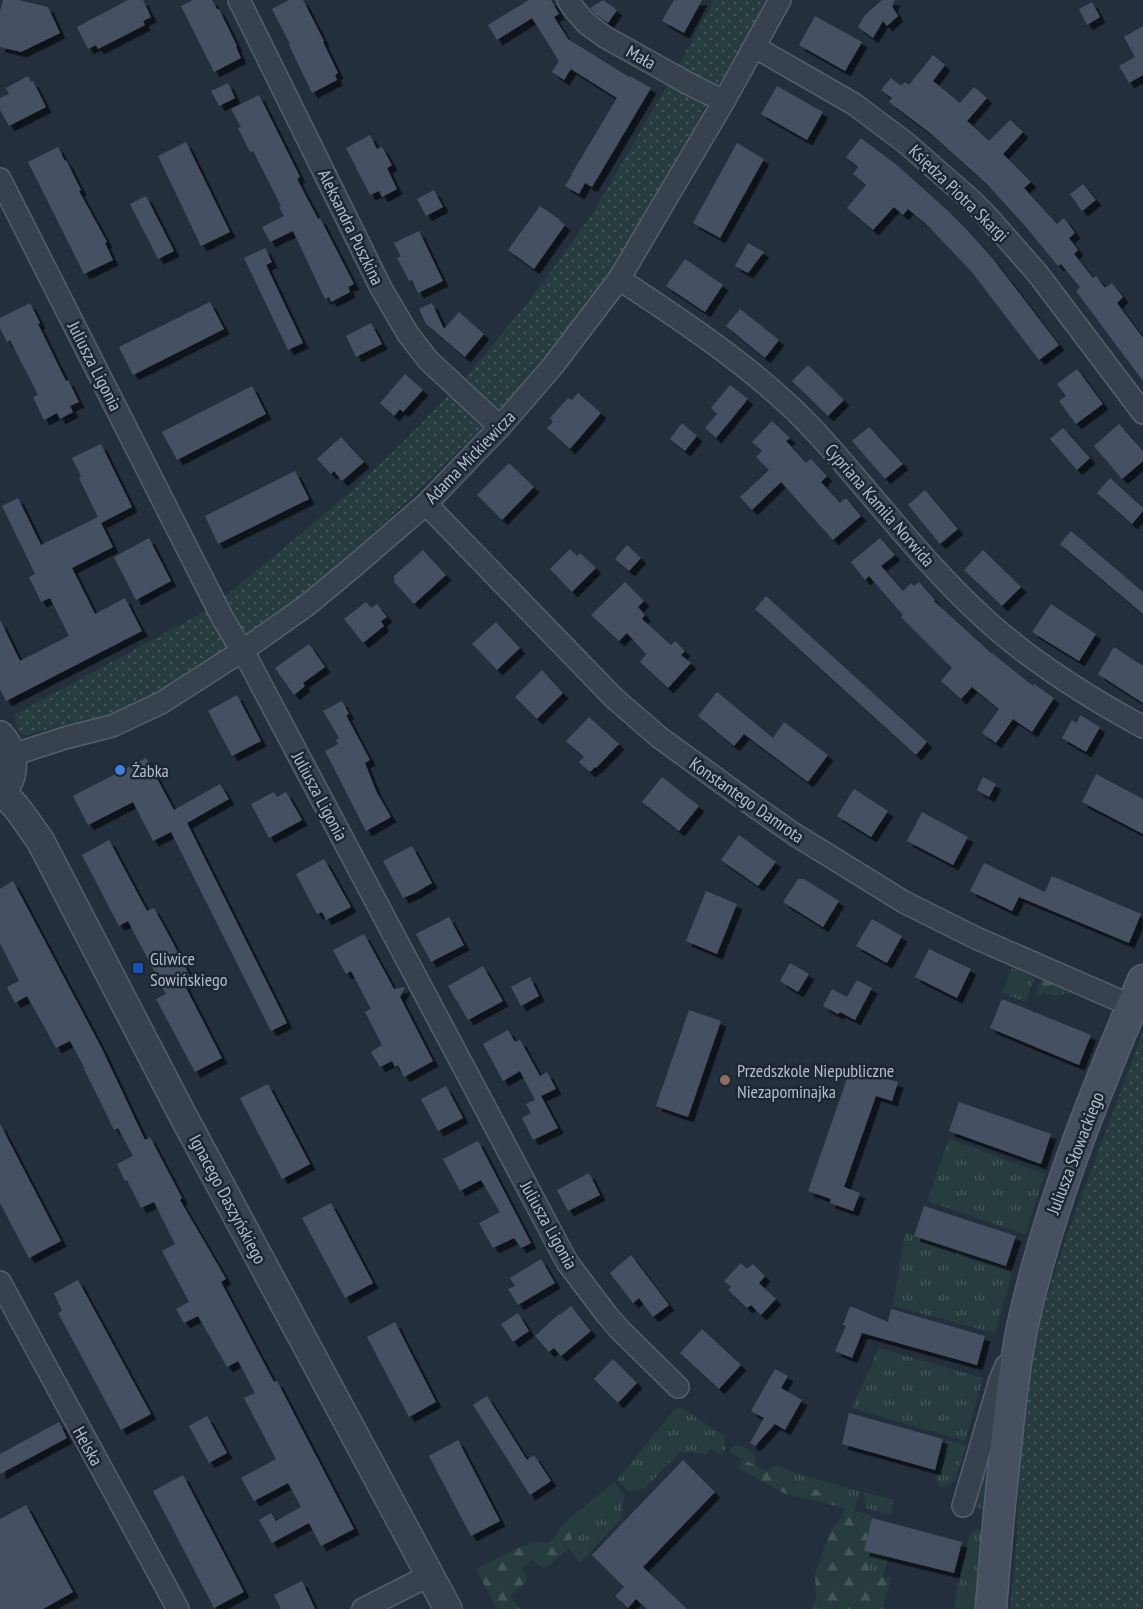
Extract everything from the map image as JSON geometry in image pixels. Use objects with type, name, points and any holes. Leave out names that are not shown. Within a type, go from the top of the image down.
[{"type":"main road","name":"Juliusza Słowackiego","points":[[991,1609],[1015,1365],[1033,1280],[1048,1226],[1076,1146],[1138,993]]},
{"type":"street","name":"Aleksandra Puszkina","points":[[239,0],[381,288],[408,334],[428,360],[500,427]]},
{"type":"street","name":"Mała","points":[[568,0],[586,23],[605,37],[724,101]]},
{"type":"street","name":"Adama Mickiewicza","points":[[6,745],[65,738],[112,726],[161,703],[242,651],[306,606],[426,504],[500,427],[552,367],[620,279],[780,0]]},
{"type":"street","name":"Księdza Piotra Skargi","points":[[755,47],[854,104],[906,143],[971,200],[1038,274],[1143,413]]},
{"type":"street","name":"Juliusza Ligonia","points":[[0,179],[224,618],[567,1262],[620,1330],[678,1388]]},
{"type":"street","name":"Cypriana Kamila Norwida","points":[[620,279],[725,352],[771,388],[823,439],[928,561],[1002,634],[1044,666],[1143,727]]},
{"type":"street","name":"Konstantego Damrota","points":[[426,504],[634,716],[686,757],[794,834],[904,902],[976,938],[1138,993]]},
{"type":"street","points":[[1,793],[10,781],[13,768],[6,745]]},
{"type":"street","name":"Ignacego Daszyńskiego","points":[[1,793],[17,808],[40,840],[180,1110],[448,1609]]},
{"type":"street","name":"Helska","points":[[0,1282],[178,1609]]},
{"type":"street","name":"Juliusza Słowackiego","points":[[963,1506],[1000,1380],[1022,1330]]},
{"type":"street","points":[[363,1609],[430,1575]]},
{"type":"green space","points":[[714,0],[767,0],[610,273],[545,358],[487,423],[413,496],[295,603],[231,648],[162,691],[118,712],[25,735],[19,733],[14,715],[211,608],[331,509],[394,451],[462,382],[529,301],[591,216]]},
{"type":"green space","points":[[1012,968],[1035,977],[1025,1002],[1002,993]]},
{"type":"green space","points":[[1041,979],[1072,992],[1070,995],[1065,993],[1059,996],[1043,993],[1035,997]]},
{"type":"green space","points":[[1143,1032],[1143,1609],[1010,1609],[1017,1540],[1020,1441],[1030,1350],[1067,1235]]},
{"type":"green space","points":[[949,1139],[1045,1174],[1025,1234],[927,1201]]},
{"type":"green space","points":[[905,1232],[1013,1270],[995,1333],[893,1306]]},
{"type":"green space","points":[[879,1348],[983,1378],[965,1441],[852,1408]]},
{"type":"green space","points":[[680,1407],[725,1436],[725,1450],[722,1455],[710,1448],[706,1454],[680,1452],[644,1489],[628,1491],[617,1480],[674,1410]]},
{"type":"green space","points":[[946,1440],[966,1446],[955,1481],[944,1487],[939,1486],[936,1478]]},
{"type":"green space","points":[[739,1445],[750,1450],[754,1455],[755,1465],[729,1452],[734,1446]]},
{"type":"green space","points":[[742,1459],[802,1486],[857,1501],[853,1516],[856,1511],[873,1516],[864,1551],[870,1573],[891,1578],[883,1609],[835,1607],[834,1609],[811,1609],[816,1597],[815,1574],[831,1530],[843,1516],[845,1508],[786,1494],[738,1468]]},
{"type":"green space","points":[[773,1466],[861,1492],[857,1501],[802,1486],[767,1472]]},
{"type":"green space","points":[[984,1472],[992,1473],[984,1510],[975,1506]]},
{"type":"green space","points":[[614,1482],[617,1486],[575,1524],[575,1535],[566,1545],[568,1549],[546,1568],[539,1566],[533,1559],[522,1568],[528,1577],[527,1581],[510,1596],[520,1609],[497,1609],[476,1569],[520,1547],[534,1542],[547,1543],[556,1536],[561,1526]]},
{"type":"green space","points":[[617,1486],[624,1496],[621,1519],[580,1563],[566,1545],[575,1535],[575,1524]]},
{"type":"green space","points":[[863,1492],[894,1500],[890,1515],[866,1508]]},
{"type":"green space","points":[[978,1528],[987,1537],[981,1609],[954,1609],[970,1535]]},
{"type":"green space","points":[[864,1551],[892,1558],[887,1561],[882,1576],[870,1573]]},
{"type":"building","points":[[3,0],[19,0],[48,7],[60,33],[21,52],[0,47],[0,11]]},
{"type":"building","points":[[128,0],[143,0],[151,17],[143,21],[145,25],[98,49],[96,45],[88,49],[77,27]]},
{"type":"building","points":[[193,0],[212,0],[219,9],[241,58],[214,72],[181,6]]},
{"type":"building","points":[[289,0],[303,0],[338,73],[335,75],[337,80],[312,93],[272,9]]},
{"type":"building","points":[[529,0],[551,0],[559,14],[554,17],[568,39],[651,88],[592,187],[585,183],[579,194],[565,186],[617,98],[571,69],[564,80],[552,72],[559,61],[532,18],[497,40],[488,25]]},
{"type":"building","points":[[603,0],[617,10],[608,23],[590,8]]},
{"type":"building","points":[[674,0],[702,0],[684,33],[662,21]]},
{"type":"building","points":[[882,0],[895,0],[892,6],[898,16],[887,26],[883,21],[873,38],[858,27],[865,15]]},
{"type":"building","points":[[1092,2],[1100,17],[1087,25],[1079,9]]},
{"type":"building","points":[[815,16],[862,42],[845,71],[799,45]]},
{"type":"building","points":[[1143,26],[1143,75],[1129,83],[1119,66],[1135,57],[1124,37]]},
{"type":"building","points":[[933,55],[945,65],[933,81],[960,103],[974,87],[987,98],[967,121],[989,141],[1010,120],[1023,132],[1003,154],[1031,182],[1024,188],[1057,224],[1064,218],[1075,233],[1069,238],[1078,250],[1074,254],[1093,278],[1096,276],[1105,288],[1112,283],[1123,297],[1117,303],[1143,338],[1143,381],[1076,291],[1080,287],[1061,264],[1058,266],[987,184],[930,133],[889,102],[892,98],[881,90],[891,78],[901,86],[905,82],[909,85]]},
{"type":"building","points":[[28,76],[31,82],[33,81],[46,107],[9,126],[0,110],[0,98],[9,94],[6,88]]},
{"type":"building","points":[[228,83],[235,98],[219,106],[211,91]]},
{"type":"building","points":[[777,86],[823,112],[807,140],[761,114]]},
{"type":"building","points":[[259,95],[300,177],[297,179],[354,284],[348,287],[350,292],[331,302],[329,297],[325,299],[293,231],[270,242],[262,227],[284,216],[253,151],[250,152],[238,128],[241,127],[231,109]]},
{"type":"building","points":[[370,135],[377,149],[382,147],[392,165],[387,168],[397,189],[382,197],[379,191],[370,195],[346,148]]},
{"type":"building","points":[[861,138],[898,166],[969,232],[993,259],[1059,345],[1039,360],[971,271],[926,224],[908,209],[903,215],[894,207],[873,230],[847,208],[866,185],[853,174],[858,167],[846,157]]},
{"type":"building","points":[[186,142],[230,232],[201,246],[158,156]]},
{"type":"building","points":[[737,143],[764,159],[720,238],[693,223]]},
{"type":"building","points":[[58,147],[107,242],[105,243],[113,260],[84,274],[28,162]]},
{"type":"building","points":[[1083,184],[1096,200],[1082,211],[1070,194]]},
{"type":"building","points":[[434,190],[443,207],[426,216],[417,199]]},
{"type":"building","points":[[146,196],[174,251],[158,259],[130,204]]},
{"type":"building","points":[[540,206],[565,225],[534,269],[508,250]]},
{"type":"building","points":[[419,231],[443,281],[418,293],[397,258],[401,257],[394,243]]},
{"type":"building","points":[[748,243],[764,252],[748,273],[735,266]]},
{"type":"building","points":[[265,248],[272,262],[266,265],[303,343],[288,350],[244,258]]},
{"type":"building","points":[[685,259],[723,285],[705,312],[666,286]]},
{"type":"building","points":[[210,302],[224,329],[133,375],[119,347]]},
{"type":"building","points":[[30,303],[66,381],[68,380],[79,402],[70,406],[73,412],[60,419],[57,413],[44,420],[33,397],[38,395],[10,340],[7,342],[0,328],[0,318]]},
{"type":"building","points":[[432,303],[444,329],[459,312],[484,334],[465,357],[426,324],[419,309]]},
{"type":"building","points":[[740,309],[779,340],[765,358],[726,326]]},
{"type":"building","points":[[371,323],[382,344],[356,357],[346,336]]},
{"type":"building","points":[[808,365],[844,400],[828,416],[792,381]]},
{"type":"building","points":[[1077,369],[1103,404],[1076,424],[1059,401],[1066,396],[1057,384]]},
{"type":"building","points":[[405,374],[423,390],[403,412],[400,409],[394,416],[380,403]]},
{"type":"building","points":[[730,385],[748,399],[716,438],[705,428],[717,414],[711,408]]},
{"type":"building","points":[[252,386],[266,414],[177,460],[162,432]]},
{"type":"building","points":[[578,393],[601,413],[570,449],[547,428],[553,422],[550,418],[568,398],[572,400]]},
{"type":"building","points":[[772,421],[790,438],[786,441],[806,463],[811,459],[827,476],[821,482],[840,503],[846,498],[861,516],[833,540],[781,482],[752,510],[740,497],[769,470],[756,457],[762,451],[752,442]]},
{"type":"building","points":[[682,423],[697,436],[685,451],[670,439]]},
{"type":"building","points":[[1119,424],[1143,451],[1143,461],[1122,479],[1094,446]]},
{"type":"building","points":[[869,427],[903,464],[885,479],[852,441]]},
{"type":"building","points":[[1063,428],[1090,458],[1077,470],[1050,439]]},
{"type":"building","points":[[341,437],[364,462],[342,481],[334,471],[331,474],[317,459]]},
{"type":"building","points":[[101,444],[132,507],[101,523],[113,547],[72,568],[95,614],[125,598],[142,631],[6,701],[0,689],[0,620],[20,661],[69,636],[50,598],[41,602],[29,577],[35,574],[2,506],[18,498],[41,545],[98,517],[72,458]]},
{"type":"building","points":[[509,463],[534,487],[502,520],[477,495]]},
{"type":"building","points":[[295,471],[309,499],[218,544],[205,516]]},
{"type":"building","points":[[1110,478],[1143,508],[1132,524],[1097,493]]},
{"type":"building","points":[[925,490],[958,529],[940,544],[908,505]]},
{"type":"building","points":[[1071,531],[1143,592],[1143,614],[1060,544]]},
{"type":"building","points":[[149,538],[171,581],[136,600],[114,557]]},
{"type":"building","points":[[880,538],[895,555],[881,566],[903,591],[911,583],[914,586],[919,582],[934,601],[992,654],[1033,686],[1034,684],[1054,698],[1032,732],[1013,719],[996,743],[982,733],[999,709],[972,687],[961,699],[941,681],[952,668],[901,617],[903,615],[869,576],[865,580],[851,562]]},
{"type":"building","points":[[627,545],[641,558],[629,571],[615,559]]},
{"type":"building","points":[[570,549],[577,556],[580,553],[596,568],[572,592],[550,569]]},
{"type":"building","points":[[423,550],[446,575],[414,604],[394,582],[394,576]]},
{"type":"building","points":[[983,550],[1021,587],[1002,606],[964,570]]},
{"type":"building","points":[[625,582],[644,601],[638,607],[645,615],[642,619],[671,645],[675,641],[685,651],[681,655],[691,663],[668,688],[640,662],[646,654],[627,633],[619,641],[591,615]]},
{"type":"building","points":[[766,596],[927,742],[916,755],[755,609]]},
{"type":"building","points":[[366,602],[371,608],[377,604],[387,617],[381,621],[384,626],[363,643],[344,619]]},
{"type":"building","points":[[1051,604],[1096,634],[1079,661],[1032,632]]},
{"type":"building","points":[[496,622],[520,648],[497,670],[472,644]]},
{"type":"building","points":[[309,644],[325,667],[303,683],[305,686],[294,695],[275,668]]},
{"type":"building","points":[[1114,647],[1143,666],[1143,703],[1098,674]]},
{"type":"building","points":[[542,670],[563,693],[537,719],[515,697]]},
{"type":"building","points":[[717,692],[773,738],[784,722],[828,755],[808,782],[744,734],[734,746],[698,716]]},
{"type":"building","points":[[237,695],[261,741],[232,756],[208,711]]},
{"type":"building","points":[[342,701],[349,714],[346,715],[370,760],[365,763],[376,791],[391,817],[366,831],[325,751],[338,744],[336,740],[339,738],[323,711]]},
{"type":"building","points":[[1080,715],[1100,727],[1086,752],[1062,738],[1072,720],[1077,723]]},
{"type":"building","points":[[589,717],[619,744],[590,772],[579,762],[584,757],[566,741]]},
{"type":"building","points":[[146,758],[174,810],[220,784],[229,799],[187,823],[287,1023],[271,1031],[171,832],[153,841],[133,802],[88,825],[73,796]]},
{"type":"building","points":[[1096,774],[1143,799],[1143,834],[1082,802]]},
{"type":"building","points":[[662,777],[699,806],[679,831],[642,802]]},
{"type":"building","points":[[983,777],[996,784],[989,797],[977,790]]},
{"type":"building","points":[[854,789],[888,811],[871,837],[837,816]]},
{"type":"building","points":[[274,792],[277,797],[286,792],[302,820],[269,838],[251,804]]},
{"type":"building","points":[[922,812],[968,837],[953,865],[907,841]]},
{"type":"building","points":[[739,835],[776,862],[758,886],[721,860]]},
{"type":"building","points":[[109,840],[147,911],[154,908],[173,943],[192,980],[184,984],[222,1058],[195,1072],[156,999],[166,994],[128,921],[119,926],[82,855]]},
{"type":"building","points":[[412,846],[432,883],[403,898],[383,861]]},
{"type":"building","points":[[324,859],[351,907],[326,920],[322,912],[317,914],[296,874]]},
{"type":"building","points":[[984,863],[1045,892],[1052,876],[1141,914],[1129,943],[1019,897],[1012,911],[970,891]]},
{"type":"building","points":[[798,879],[804,879],[839,901],[823,927],[783,902]]},
{"type":"building","points":[[13,881],[102,1049],[145,1140],[150,1137],[182,1198],[180,1200],[226,1279],[221,1282],[274,1382],[277,1381],[354,1529],[321,1546],[309,1523],[272,1543],[259,1520],[271,1513],[276,1521],[301,1507],[288,1483],[254,1501],[241,1478],[276,1459],[244,1398],[255,1393],[238,1361],[227,1367],[198,1316],[184,1323],[176,1309],[189,1302],[162,1251],[175,1244],[154,1202],[141,1208],[127,1180],[125,1181],[117,1164],[133,1156],[118,1128],[114,1130],[70,1041],[56,1048],[27,996],[15,1003],[7,987],[19,981],[0,943],[0,889]]},
{"type":"building","points":[[706,891],[737,904],[717,954],[686,941]]},
{"type":"building","points":[[449,917],[464,945],[431,962],[416,934]]},
{"type":"building","points":[[872,919],[902,936],[887,963],[856,946]]},
{"type":"building","points":[[364,934],[394,989],[405,987],[400,997],[433,1061],[404,1077],[398,1065],[395,1067],[392,1061],[380,1067],[371,1052],[382,1045],[365,1012],[371,1009],[351,971],[346,974],[333,950]]},
{"type":"building","points":[[929,949],[971,969],[957,998],[915,977]]},
{"type":"building","points":[[790,963],[809,974],[798,992],[780,981]]},
{"type":"building","points":[[483,966],[503,1001],[468,1020],[448,986]]},
{"type":"building","points":[[530,977],[539,996],[521,1006],[511,987]]},
{"type":"building","points":[[857,980],[872,988],[855,1020],[823,1006],[832,989],[847,997]]},
{"type":"building","points":[[1002,999],[1091,1035],[1079,1065],[990,1028]]},
{"type":"building","points":[[689,1010],[721,1021],[688,1117],[656,1106]]},
{"type":"building","points":[[508,1030],[515,1042],[520,1040],[540,1076],[547,1072],[556,1089],[541,1096],[558,1128],[533,1140],[522,1118],[531,1113],[526,1104],[535,1100],[520,1071],[503,1081],[483,1044]]},
{"type":"building","points":[[850,1070],[873,1078],[874,1075],[898,1082],[892,1101],[876,1096],[844,1187],[860,1193],[853,1211],[830,1203],[831,1199],[808,1191]]},
{"type":"building","points":[[268,1084],[310,1164],[282,1179],[240,1098]]},
{"type":"building","points":[[446,1086],[463,1118],[438,1131],[421,1099]]},
{"type":"building","points":[[959,1102],[1051,1134],[1041,1164],[949,1131]]},
{"type":"building","points":[[0,1124],[61,1241],[29,1258],[0,1203]]},
{"type":"building","points":[[478,1141],[531,1243],[521,1248],[514,1238],[493,1248],[479,1223],[500,1212],[481,1180],[460,1191],[443,1159]]},
{"type":"building","points":[[589,1173],[600,1195],[568,1211],[557,1190]]},
{"type":"building","points":[[331,1203],[373,1283],[345,1298],[302,1218]]},
{"type":"building","points":[[924,1206],[1016,1236],[1006,1266],[914,1236]]},
{"type":"building","points":[[631,1255],[669,1305],[653,1317],[639,1298],[633,1303],[610,1273]]},
{"type":"building","points":[[541,1259],[555,1283],[518,1305],[508,1289],[515,1286],[510,1278]]},
{"type":"building","points":[[741,1263],[747,1269],[753,1264],[765,1276],[759,1283],[776,1299],[761,1315],[751,1305],[747,1308],[728,1290],[731,1287],[724,1281]]},
{"type":"building","points":[[78,1280],[151,1414],[121,1430],[58,1313],[62,1311],[54,1293]]},
{"type":"building","points":[[571,1306],[591,1331],[561,1356],[554,1348],[549,1352],[535,1336]]},
{"type":"building","points":[[850,1306],[888,1322],[891,1309],[985,1336],[977,1365],[862,1333],[852,1358],[835,1351],[846,1326],[843,1325]]},
{"type":"building","points":[[518,1313],[529,1331],[513,1342],[501,1324]]},
{"type":"building","points":[[395,1322],[436,1402],[409,1417],[367,1337]]},
{"type":"building","points":[[702,1329],[741,1365],[719,1389],[680,1353]]},
{"type":"building","points":[[613,1359],[637,1383],[618,1403],[594,1379]]},
{"type":"building","points":[[775,1369],[788,1376],[781,1388],[802,1400],[785,1430],[775,1424],[755,1446],[750,1443],[764,1418],[751,1411]]},
{"type":"building","points":[[487,1396],[527,1460],[534,1455],[551,1481],[530,1495],[473,1405]]},
{"type":"building","points":[[849,1413],[943,1439],[935,1470],[842,1444]]},
{"type":"building","points":[[207,1416],[227,1453],[209,1463],[189,1426]]},
{"type":"building","points":[[59,1422],[67,1438],[0,1474],[0,1454]]},
{"type":"building","points":[[458,1440],[500,1521],[471,1536],[429,1456]]},
{"type":"building","points":[[683,1460],[715,1492],[643,1567],[687,1609],[647,1609],[636,1599],[628,1608],[615,1596],[624,1587],[592,1555]]},
{"type":"building","points":[[183,1475],[244,1592],[214,1608],[153,1491]]},
{"type":"building","points":[[26,1505],[73,1592],[43,1609],[0,1609],[0,1519]]},
{"type":"building","points":[[872,1518],[962,1542],[954,1573],[864,1551]]},
{"type":"building","points":[[302,1581],[315,1609],[281,1609],[274,1595]]},
{"type":"place","name":"Żabka","points":[[120,770]]},
{"type":"place","name":"Gliwice Sowińskiego","points":[[138,968]]},
{"type":"place","name":"Przedszkole Niepubliczne Niezapominajka","points":[[725,1080]]}]
